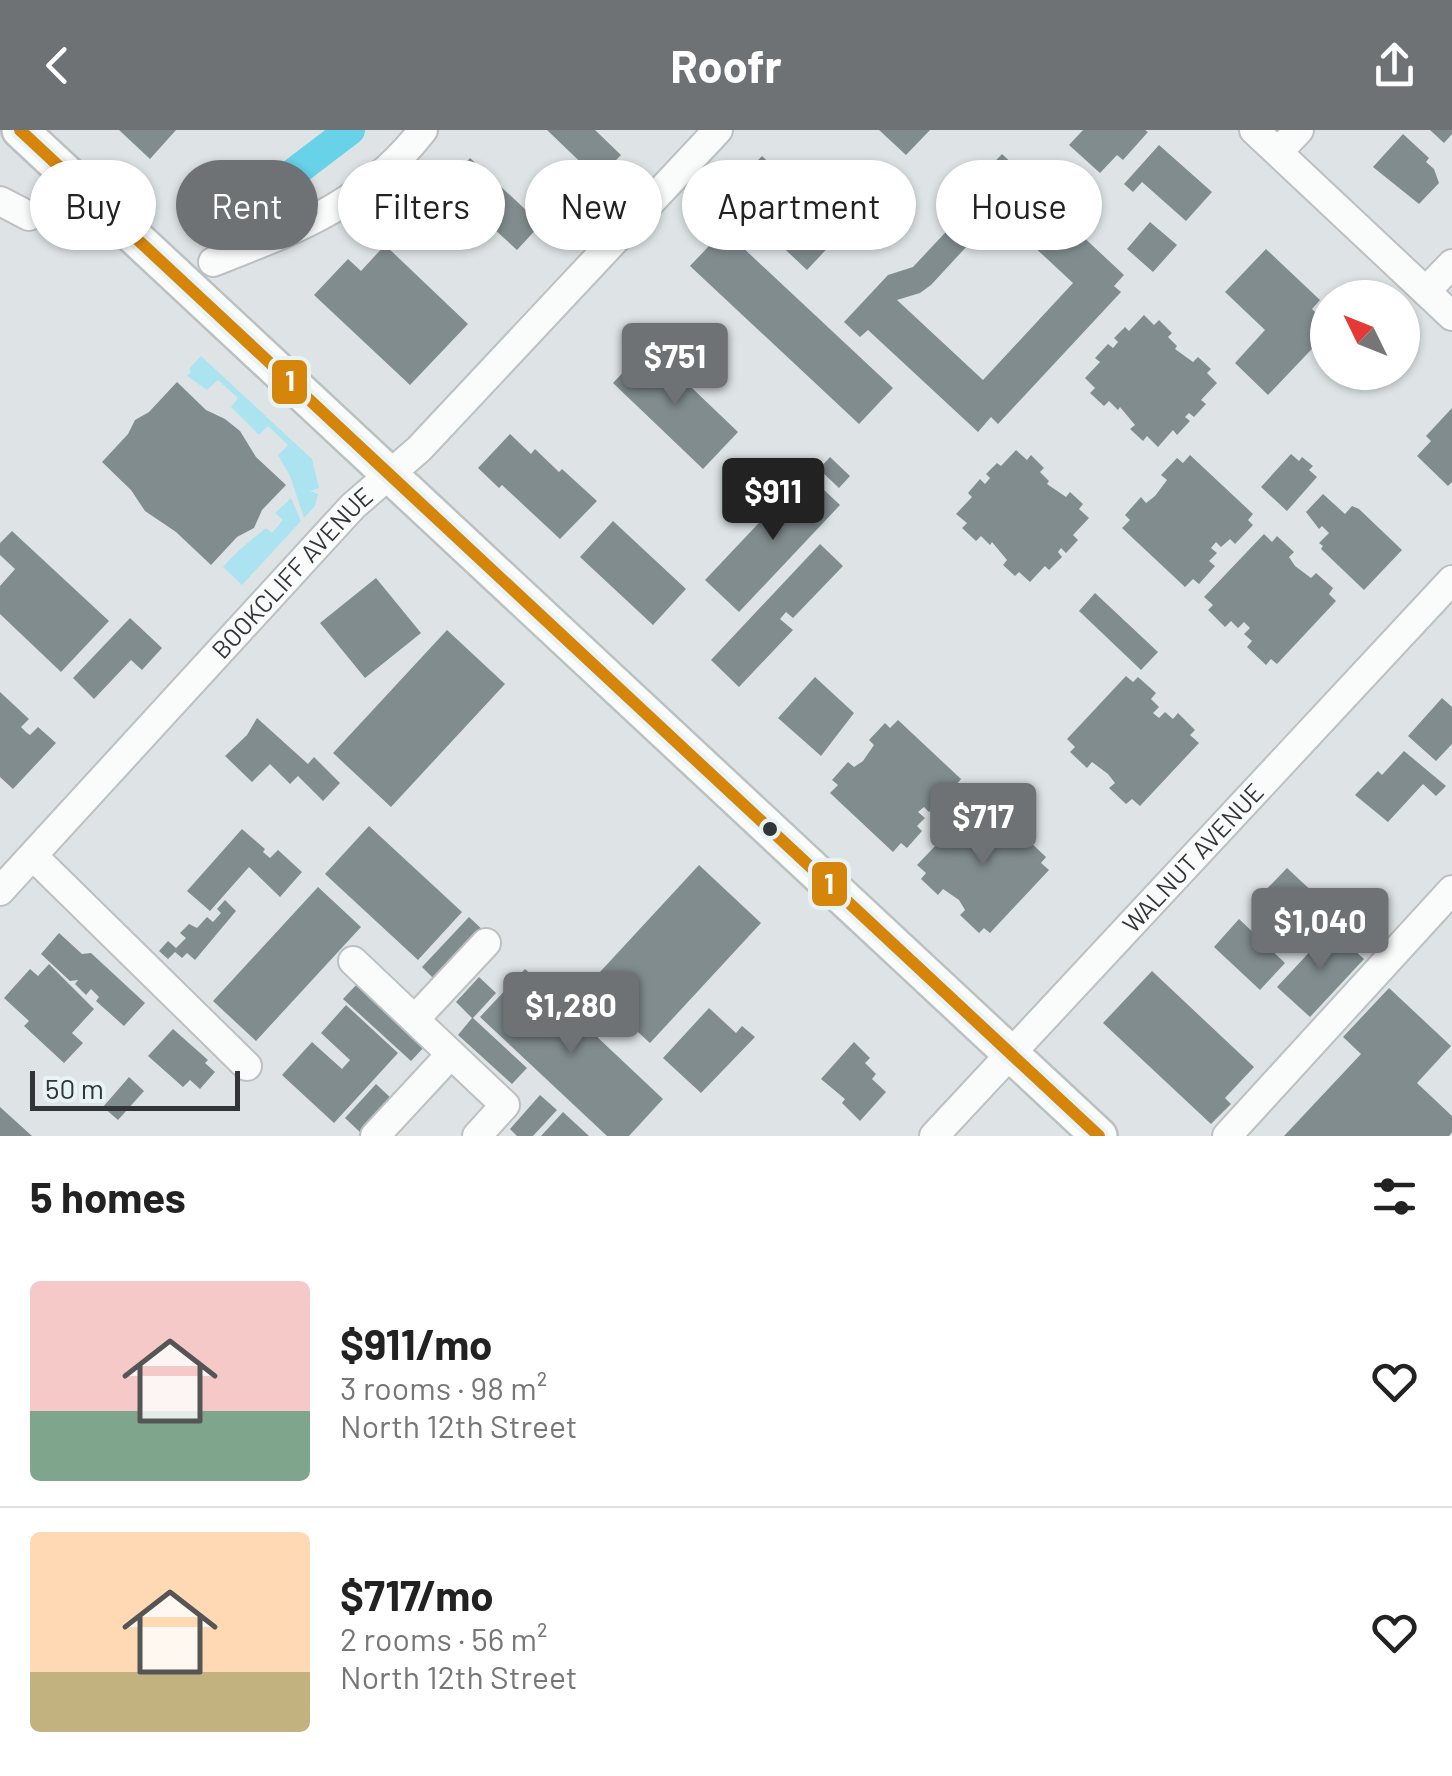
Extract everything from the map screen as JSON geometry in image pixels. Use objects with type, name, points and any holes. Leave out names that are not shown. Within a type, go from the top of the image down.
[{"type":"main road","points":[[20,130],[1099,1136]]},
{"type":"street","points":[[213,262],[325,214],[366,190],[423,130]]},
{"type":"street","name":"BOOKCLIFF AVENUE","points":[[0,891],[353,506],[419,449],[718,130]]},
{"type":"street","points":[[1254,130],[1452,316]]},
{"type":"street","points":[[1278,152],[1299,130]]},
{"type":"street","points":[[0,201],[29,216]]},
{"type":"street","points":[[1426,292],[1452,264]]},
{"type":"street","name":"WALNUT AVENUE","points":[[934,1136],[1452,580]]},
{"type":"street","points":[[33,856],[247,1066]]},
{"type":"street","points":[[1227,1136],[1452,890]]},
{"type":"street","points":[[415,1019],[486,943]]},
{"type":"street","points":[[353,960],[505,1106],[477,1136]]},
{"type":"street","points":[[374,1136],[451,1054]]},
{"type":"shaded area","points":[[201,356],[312,459],[319,488],[310,491],[318,494],[315,506],[304,518],[290,476],[278,455],[288,445],[268,426],[259,435],[231,407],[238,398],[218,380],[207,390],[187,376]]},
{"type":"shaded area","points":[[291,498],[301,521],[242,585],[223,567],[266,528],[272,533],[283,520],[275,513]]},
{"type":"building","points":[[119,130],[176,130],[150,159]]},
{"type":"building","points":[[547,130],[595,130],[621,155],[616,160],[578,160]]},
{"type":"building","points":[[879,130],[930,130],[906,155]]},
{"type":"building","points":[[1083,130],[1148,132],[1123,160],[1117,155],[1102,171],[1102,160],[1086,160],[1069,145]]},
{"type":"building","points":[[1430,130],[1452,130],[1452,134],[1444,143]]},
{"type":"building","points":[[1403,134],[1429,158],[1426,162],[1434,169],[1439,183],[1419,204],[1373,167]]},
{"type":"building","points":[[1159,145],[1212,192],[1186,221],[1142,182],[1133,192],[1124,184]]},
{"type":"building","points":[[505,191],[525,209],[525,241],[517,250],[505,239]]},
{"type":"building","points":[[1150,222],[1177,245],[1153,272],[1127,249]]},
{"type":"building","points":[[936,242],[936,250],[963,250],[931,285],[897,300],[983,380],[1073,283],[1038,250],[1097,250],[1124,275],[1114,286],[1121,292],[998,424],[991,417],[978,432],[868,330],[860,337],[844,322],[888,275],[913,267]]},
{"type":"building","points":[[1266,249],[1310,291],[1310,351],[1268,395],[1235,363],[1265,330],[1225,292]]},
{"type":"building","points":[[380,250],[390,250],[468,324],[410,385],[314,295],[348,259],[361,271]]},
{"type":"building","points":[[705,250],[745,250],[893,388],[859,424],[690,266]]},
{"type":"building","points":[[786,250],[826,250],[807,270]]},
{"type":"building","points":[[1144,315],[1154,325],[1159,320],[1172,333],[1168,337],[1177,346],[1175,349],[1193,362],[1198,357],[1211,369],[1207,373],[1217,383],[1201,400],[1206,404],[1194,417],[1189,413],[1185,417],[1190,421],[1177,435],[1173,430],[1158,447],[1147,436],[1143,441],[1130,429],[1135,425],[1120,407],[1118,410],[1109,401],[1104,406],[1090,393],[1095,388],[1085,378],[1100,362],[1095,358],[1108,344],[1113,348],[1118,342],[1114,338],[1125,327],[1129,331]]},
{"type":"building","points":[[648,346],[738,432],[703,469],[613,383]]},
{"type":"building","points":[[177,382],[206,410],[240,431],[256,457],[286,485],[262,510],[254,528],[237,537],[211,565],[176,532],[145,511],[131,490],[102,462],[128,434],[135,420],[149,412]]},
{"type":"building","points":[[1452,408],[1452,482],[1448,486],[1417,456],[1431,441],[1426,436]]},
{"type":"building","points":[[510,434],[531,454],[535,449],[559,472],[562,469],[597,501],[560,539],[478,468]]},
{"type":"building","points":[[1016,450],[1027,460],[1031,455],[1044,468],[1040,472],[1049,481],[1047,484],[1066,497],[1070,492],[1083,504],[1079,509],[1089,518],[1073,535],[1078,540],[1066,553],[1061,548],[1058,552],[1062,557],[1049,570],[1045,566],[1030,582],[1003,565],[1007,560],[992,542],[990,545],[981,536],[976,541],[962,528],[967,523],[956,514],[972,497],[968,493],[980,479],[985,484],[990,478],[986,474],[997,463],[1001,466]]},
{"type":"building","points":[[1291,454],[1313,466],[1309,470],[1317,477],[1287,511],[1261,487]]},
{"type":"building","points":[[1190,455],[1253,514],[1248,520],[1253,525],[1235,544],[1230,539],[1221,547],[1216,542],[1211,548],[1217,553],[1209,561],[1215,566],[1199,584],[1193,579],[1185,587],[1122,528],[1130,520],[1125,515],[1141,497],[1146,503],[1167,480],[1161,475],[1177,458],[1183,463]]},
{"type":"building","points":[[830,457],[850,476],[839,488],[819,469]]},
{"type":"building","points":[[806,473],[840,505],[739,612],[705,580]]},
{"type":"building","points":[[1323,494],[1345,514],[1352,506],[1359,509],[1402,550],[1364,590],[1321,549],[1319,543],[1329,533],[1322,526],[1319,529],[1306,512]]},
{"type":"building","points":[[613,521],[686,589],[653,625],[580,557]]},
{"type":"building","points":[[12,531],[109,621],[61,672],[0,614],[0,586],[15,569],[0,555],[0,543]]},
{"type":"building","points":[[1264,534],[1272,542],[1277,536],[1294,552],[1289,557],[1295,566],[1311,578],[1316,573],[1333,588],[1329,594],[1336,601],[1277,664],[1271,659],[1266,665],[1247,647],[1252,641],[1244,634],[1250,628],[1244,622],[1238,628],[1231,621],[1225,627],[1208,610],[1213,605],[1204,597]]},
{"type":"building","points":[[820,544],[843,566],[793,618],[786,612],[780,619],[793,630],[739,687],[711,660]]},
{"type":"building","points":[[376,578],[421,633],[365,678],[320,623]]},
{"type":"building","points":[[1095,593],[1158,652],[1141,670],[1079,611]]},
{"type":"building","points":[[130,618],[162,648],[142,670],[131,660],[94,699],[73,678]]},
{"type":"building","points":[[447,630],[505,684],[391,807],[333,753]]},
{"type":"building","points":[[1126,676],[1133,682],[1138,677],[1156,693],[1151,699],[1159,707],[1153,713],[1159,718],[1165,712],[1173,719],[1178,713],[1195,730],[1190,735],[1199,743],[1140,806],[1132,799],[1126,804],[1109,788],[1115,783],[1108,774],[1092,762],[1087,768],[1070,752],[1075,747],[1067,739]]},
{"type":"building","points":[[815,677],[854,713],[821,756],[778,718]]},
{"type":"building","points":[[0,692],[29,719],[21,727],[27,733],[30,735],[38,727],[56,743],[13,789],[0,777]]},
{"type":"building","points":[[1442,698],[1452,707],[1452,744],[1436,761],[1408,736]]},
{"type":"building","points":[[257,718],[308,764],[314,757],[340,783],[323,801],[298,776],[290,784],[270,764],[252,782],[225,756],[247,735]]},
{"type":"building","points":[[898,720],[961,779],[956,785],[961,790],[943,809],[937,804],[929,812],[924,807],[918,812],[925,818],[917,826],[922,831],[907,848],[901,843],[893,852],[830,793],[838,785],[832,780],[848,762],[854,767],[863,761],[874,745],[869,740],[885,723],[890,728]]},
{"type":"building","points":[[1404,751],[1446,786],[1436,796],[1423,784],[1388,822],[1355,795],[1378,771],[1382,775]]},
{"type":"building","points":[[977,802],[985,810],[990,805],[1007,821],[1002,826],[1010,834],[1002,842],[1008,848],[1016,839],[1024,847],[1029,841],[1046,857],[1041,863],[1049,870],[990,933],[984,928],[979,933],[960,915],[965,910],[959,900],[943,889],[938,895],[921,879],[926,873],[917,865]]},
{"type":"building","points":[[369,826],[462,912],[418,960],[325,874]]},
{"type":"building","points":[[242,829],[270,858],[278,850],[302,872],[280,897],[249,867],[210,911],[187,891]]},
{"type":"building","points":[[699,865],[761,923],[650,1043],[587,986]]},
{"type":"building","points":[[1287,868],[1333,911],[1308,938],[1261,895]]},
{"type":"building","points":[[318,887],[361,927],[256,1041],[213,1001]]},
{"type":"building","points":[[225,900],[236,911],[195,960],[187,953],[182,958],[175,952],[168,959],[159,951],[168,941],[176,948],[186,938],[180,933],[189,924],[197,928],[207,917],[213,922]]},
{"type":"building","points":[[469,917],[486,933],[438,983],[422,967]]},
{"type":"building","points":[[1239,919],[1285,963],[1260,990],[1214,947]]},
{"type":"building","points":[[1331,929],[1364,959],[1310,1017],[1277,987]]},
{"type":"building","points":[[59,933],[82,954],[91,953],[145,1003],[124,1026],[96,1001],[99,997],[91,989],[86,995],[75,984],[78,980],[70,981],[41,954]]},
{"type":"building","points":[[49,964],[94,1009],[72,1033],[83,1043],[64,1063],[24,1026],[29,1021],[4,998],[30,969],[38,976]]},
{"type":"building","points":[[525,969],[663,1099],[629,1136],[607,1136],[480,1017]]},
{"type":"building","points":[[1152,971],[1254,1067],[1225,1098],[1231,1104],[1211,1124],[1103,1023]]},
{"type":"building","points":[[479,977],[496,993],[473,1018],[527,1068],[512,1084],[458,1035],[472,1018],[456,1002]]},
{"type":"building","points":[[358,983],[426,1045],[411,1061],[343,999]]},
{"type":"building","points":[[1389,988],[1451,1046],[1417,1083],[1452,1116],[1452,1132],[1449,1136],[1284,1136],[1361,1054],[1343,1037]]},
{"type":"building","points":[[346,1005],[398,1053],[334,1123],[282,1075],[312,1042],[342,1069],[350,1060],[321,1033]]},
{"type":"building","points":[[709,1008],[736,1033],[742,1026],[755,1037],[701,1093],[663,1058]]},
{"type":"building","points":[[173,1029],[208,1060],[205,1063],[215,1072],[200,1089],[190,1080],[183,1087],[148,1056]]},
{"type":"building","points":[[854,1042],[870,1058],[865,1063],[876,1074],[872,1079],[886,1092],[860,1121],[842,1103],[845,1099],[821,1079]]},
{"type":"building","points":[[129,1077],[144,1091],[118,1120],[103,1107]]},
{"type":"building","points":[[376,1084],[392,1099],[361,1133],[345,1118]]},
{"type":"building","points":[[540,1095],[557,1110],[533,1136],[517,1136],[510,1129]]},
{"type":"building","points":[[0,1107],[32,1136],[0,1136]]},
{"type":"building","points":[[563,1112],[589,1136],[541,1136]]},
{"type":"waterway","points":[[311,160],[350,130]]},
{"type":"transit line","name":"1","points":[[20,130],[1099,1136]]}]
